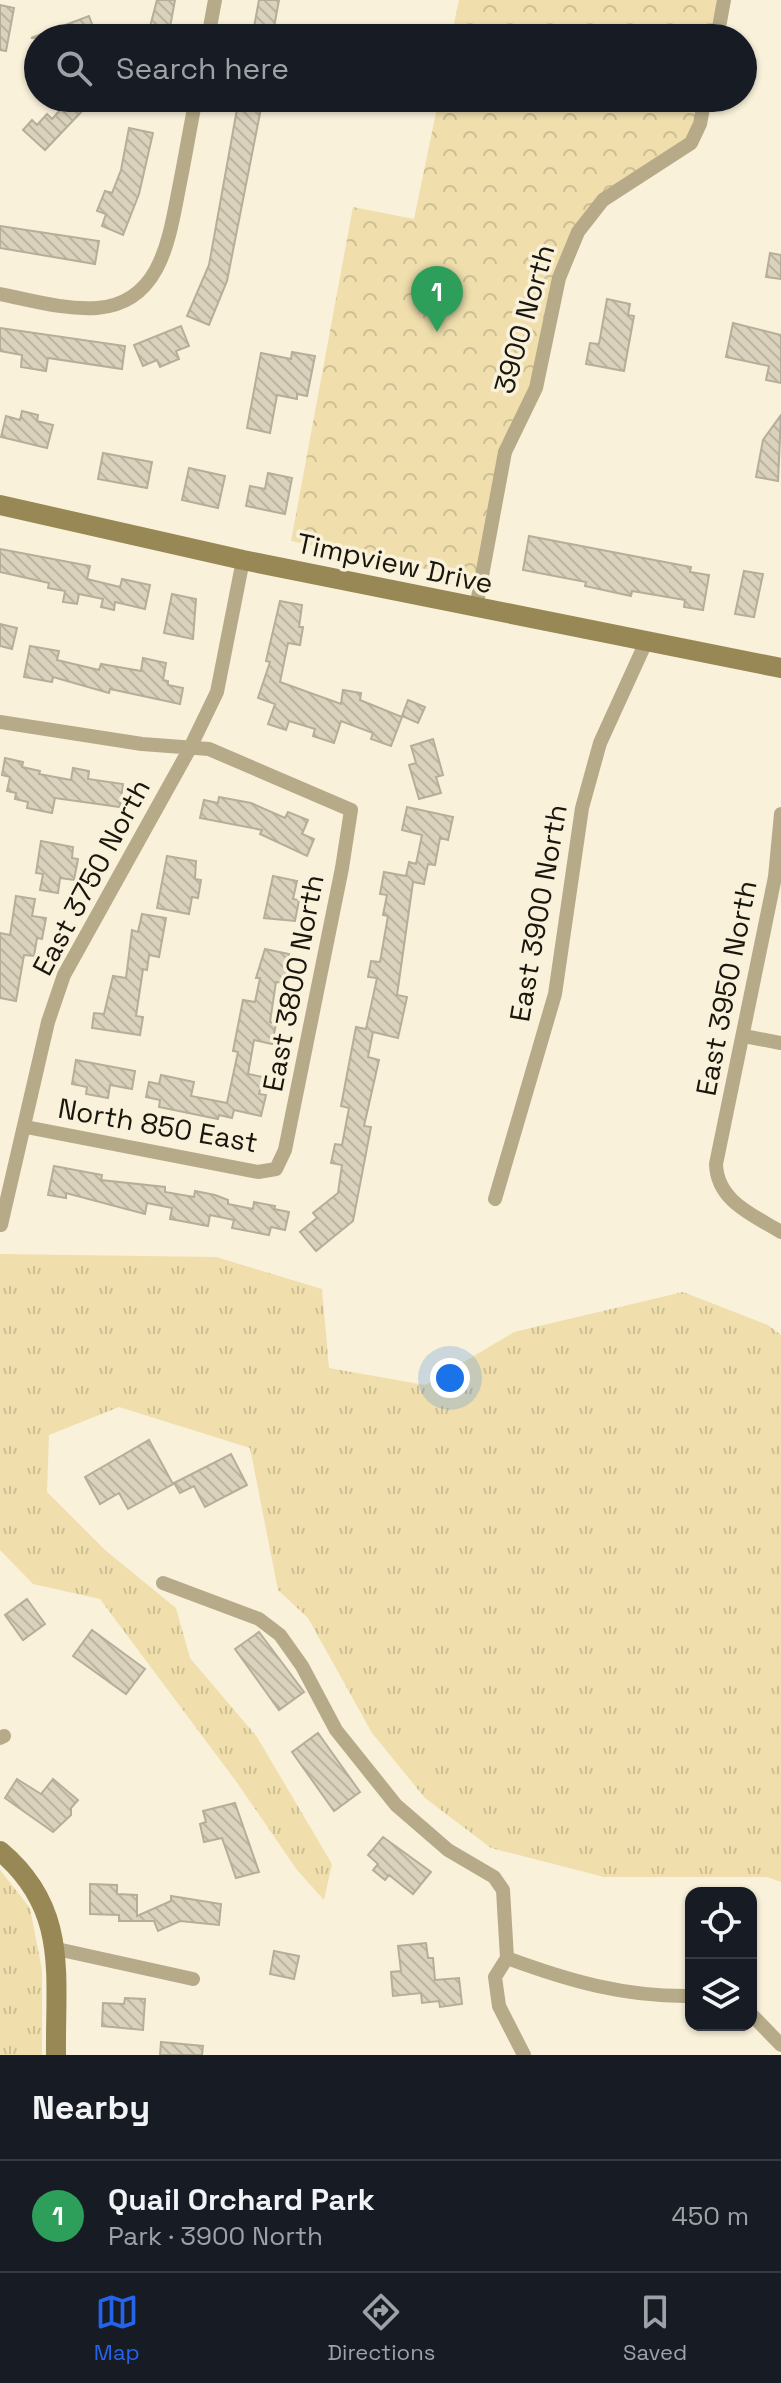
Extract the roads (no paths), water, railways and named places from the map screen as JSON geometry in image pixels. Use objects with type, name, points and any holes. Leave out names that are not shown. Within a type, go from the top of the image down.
[{"type":"street","points":[[211,24],[215,0]]},
{"type":"street","points":[[720,24],[724,0]]},
{"type":"street","points":[[0,294],[68,307],[100,308],[134,296],[155,274],[168,245],[193,112]]},
{"type":"street","name":"3900 North","points":[[476,608],[505,452],[536,388],[559,278],[578,232],[603,200],[691,143],[702,112]]},
{"type":"street","name":"Timpview Drive","points":[[0,505],[243,560],[781,668]]},
{"type":"street","name":"East 3750 North","points":[[1,1225],[48,1022],[64,975],[189,750],[217,692],[243,560]]},
{"type":"street","name":"East 3900 North","points":[[495,1199],[555,994],[582,808],[600,743],[646,642]]},
{"type":"street","points":[[0,722],[189,750]]},
{"type":"street","name":"East 3800 North","points":[[189,750],[209,749],[230,755],[351,810],[285,1150],[278,1165]]},
{"type":"street","name":"East 3950 North","points":[[781,814],[775,877],[717,1172],[720,1184],[732,1201],[781,1232]]},
{"type":"street","points":[[744,1036],[781,1043]]},
{"type":"street","name":"North 850 East","points":[[26,1127],[258,1172],[276,1169],[278,1165]]},
{"type":"street","points":[[163,1583],[259,1619],[280,1635],[302,1666],[336,1730],[396,1805],[448,1850],[494,1877],[503,1890],[507,1958],[495,1977],[499,2006],[524,2055]]},
{"type":"street","points":[[0,1851],[38,1895],[57,1949],[56,2055]]},
{"type":"street","points":[[57,1949],[193,1979]]},
{"type":"street","points":[[507,1958],[601,1989],[644,1997],[685,1996]]},
{"type":"street","points":[[757,2020],[781,2045]]},
{"type":"place","name":"Quail Orchard Park","points":[[437,332]]}]
